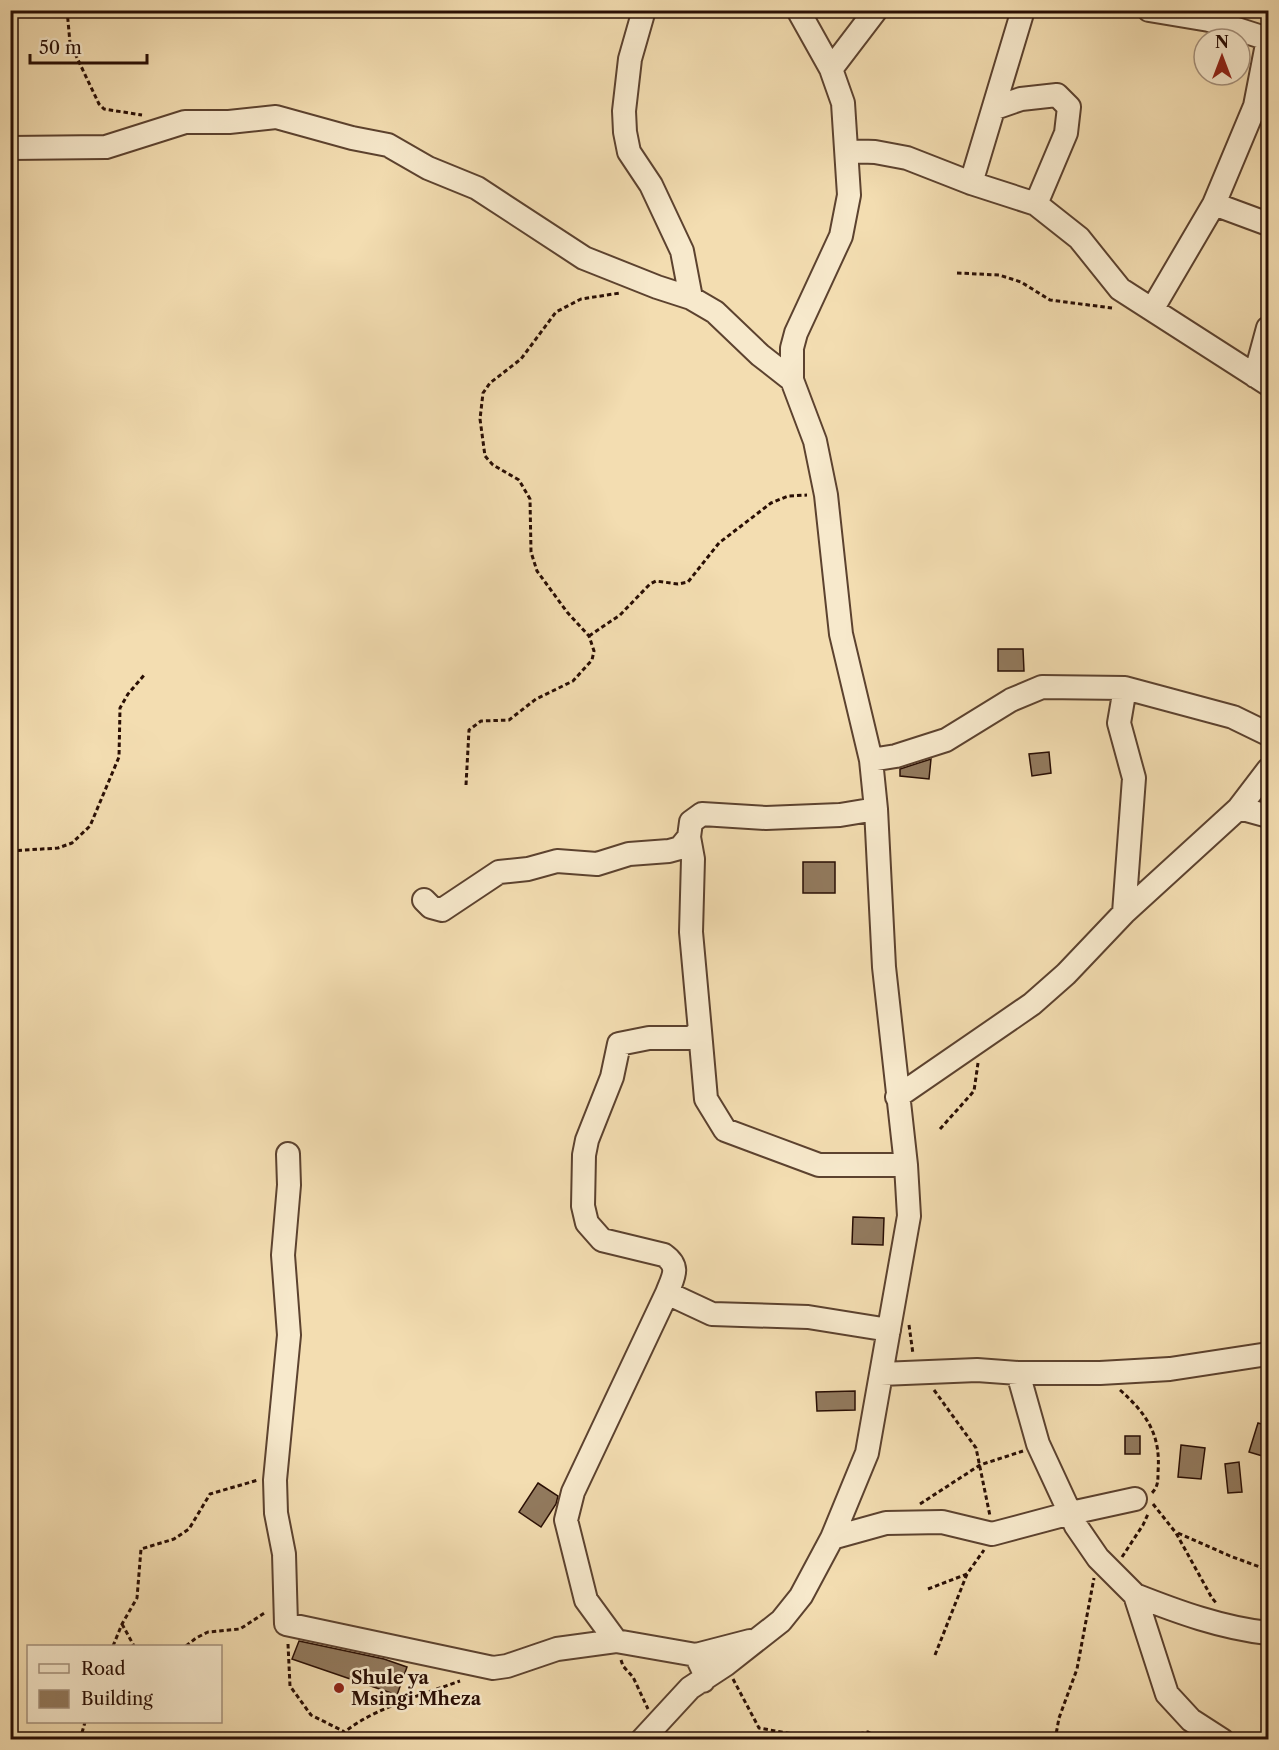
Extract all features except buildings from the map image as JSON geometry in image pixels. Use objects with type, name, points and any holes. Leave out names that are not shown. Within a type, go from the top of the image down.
[{"type":"street","points":[[645,10],[630,59],[624,111],[629,152],[651,185],[682,251],[691,298]]},
{"type":"street","points":[[649,1732],[690,1688],[725,1665],[781,1621],[801,1596],[832,1538],[867,1453],[909,1216],[906,1165],[884,967],[876,809],[871,759],[841,634],[826,495],[815,441],[792,380],[792,348],[796,333],[841,236],[849,195],[843,103],[831,69],[798,10]]},
{"type":"street","points":[[831,69],[876,10]]},
{"type":"street","points":[[971,183],[1023,10]]},
{"type":"street","points":[[1149,306],[1214,204],[1255,106],[1268,39],[1209,20],[1152,11]]},
{"type":"street","points":[[995,108],[1021,99],[1057,95],[1070,107],[1066,133],[1036,204]]},
{"type":"street","points":[[10,148],[106,147],[185,122],[229,122],[276,117],[352,138],[388,145],[428,168],[477,188],[584,258],[691,298],[715,312],[760,355],[792,380]]},
{"type":"street","points":[[847,151],[875,152],[907,158],[971,183],[1036,204],[1080,238],[1120,289],[1262,380],[1269,328]]},
{"type":"street","points":[[1214,204],[1269,224]]},
{"type":"street","points":[[871,759],[896,756],[946,740],[1011,700],[1042,687],[1125,688],[1233,717],[1269,734]]},
{"type":"street","points":[[1124,913],[1134,778],[1119,723],[1125,688]]},
{"type":"street","points":[[897,1097],[1032,1004],[1066,974],[1124,913],[1239,808],[1269,770]]},
{"type":"street","points":[[1239,808],[1269,816]]},
{"type":"street","points":[[876,809],[840,815],[766,818],[702,814],[691,822],[689,837],[693,859],[691,932],[706,1100],[725,1130],[819,1165],[906,1165]]},
{"type":"street","points":[[424,900],[431,907],[442,910],[499,872],[528,869],[557,861],[597,864],[629,854],[669,851],[680,848],[689,837]]},
{"type":"street","points":[[616,1641],[586,1600],[566,1520],[573,1492],[667,1293],[675,1271],[672,1261],[664,1255],[602,1240],[587,1223],[583,1206],[584,1155],[587,1140],[612,1077],[619,1044],[649,1038],[691,1038],[700,1031]]},
{"type":"street","points":[[288,1154],[289,1185],[283,1255],[289,1335],[275,1480],[276,1513],[284,1554],[286,1619],[493,1668],[507,1666],[557,1649],[616,1641],[696,1655],[761,1638]]},
{"type":"street","points":[[667,1293],[712,1314],[808,1317],[890,1330]]},
{"type":"street","points":[[881,1374],[977,1370],[1018,1373],[1100,1373],[1170,1369],[1269,1354]]},
{"type":"street","points":[[1018,1373],[1038,1443],[1076,1526],[1104,1564],[1135,1595],[1170,1609],[1241,1630],[1269,1633]]},
{"type":"street","points":[[832,1538],[886,1523],[942,1522],[992,1534],[1135,1499]]},
{"type":"street","points":[[1135,1595],[1167,1694],[1191,1720],[1222,1740]]},
{"type":"street","points":[[696,1655],[704,1672],[703,1681]]},
{"type":"path","points":[[66,10],[70,42],[99,104],[104,109],[150,116]]},
{"type":"path","points":[[957,273],[999,275],[1021,282],[1050,300],[1132,310],[1149,306]]},
{"type":"path","points":[[466,785],[469,730],[481,721],[509,720],[536,699],[573,681],[592,660],[594,651],[589,636],[567,612],[537,571],[531,552],[530,499],[519,480],[494,465],[485,456],[480,419],[483,393],[490,383],[521,359],[556,312],[581,299],[625,292]]},
{"type":"path","points":[[589,636],[620,615],[650,584],[656,581],[678,584],[688,582],[719,543],[771,503],[788,496],[826,495]]},
{"type":"path","points":[[10,851],[58,848],[72,843],[90,826],[119,757],[120,708],[128,694],[145,674]]},
{"type":"path","points":[[939,1129],[974,1091],[982,1038]]},
{"type":"path","points":[[927,1373],[934,1389],[976,1448],[992,1534],[983,1552],[967,1574],[935,1655]]},
{"type":"path","points":[[1100,1373],[1123,1393],[1150,1425],[1158,1442],[1158,1486],[1153,1493],[1135,1499]]},
{"type":"path","points":[[916,1507],[981,1466],[1038,1443]]},
{"type":"path","points":[[114,1645],[122,1624],[137,1598],[141,1549],[174,1539],[189,1529],[210,1494],[254,1480],[275,1480]]},
{"type":"path","points":[[1055,1740],[1059,1718],[1077,1670],[1104,1564],[1123,1556],[1143,1524],[1152,1503],[1176,1533],[1212,1598],[1219,1606]]},
{"type":"path","points":[[1176,1533],[1230,1557],[1269,1570]]},
{"type":"path","points":[[928,1589],[967,1574]]},
{"type":"path","points":[[188,1645],[208,1632],[240,1629],[264,1611],[286,1619],[290,1686],[311,1715],[343,1731],[348,1740]]},
{"type":"path","points":[[122,1624],[133,1645]]},
{"type":"path","points":[[616,1641],[623,1666],[633,1677],[649,1732]]},
{"type":"path","points":[[725,1665],[759,1728],[828,1740],[868,1732],[882,1740]]},
{"type":"path","points":[[337,1740],[343,1731],[364,1718],[460,1681]]},
{"type":"path","points":[[80,1740],[85,1723]]},
{"type":"place","name":"Shule ya Msingi Mheza","points":[[339,1688]]}]
